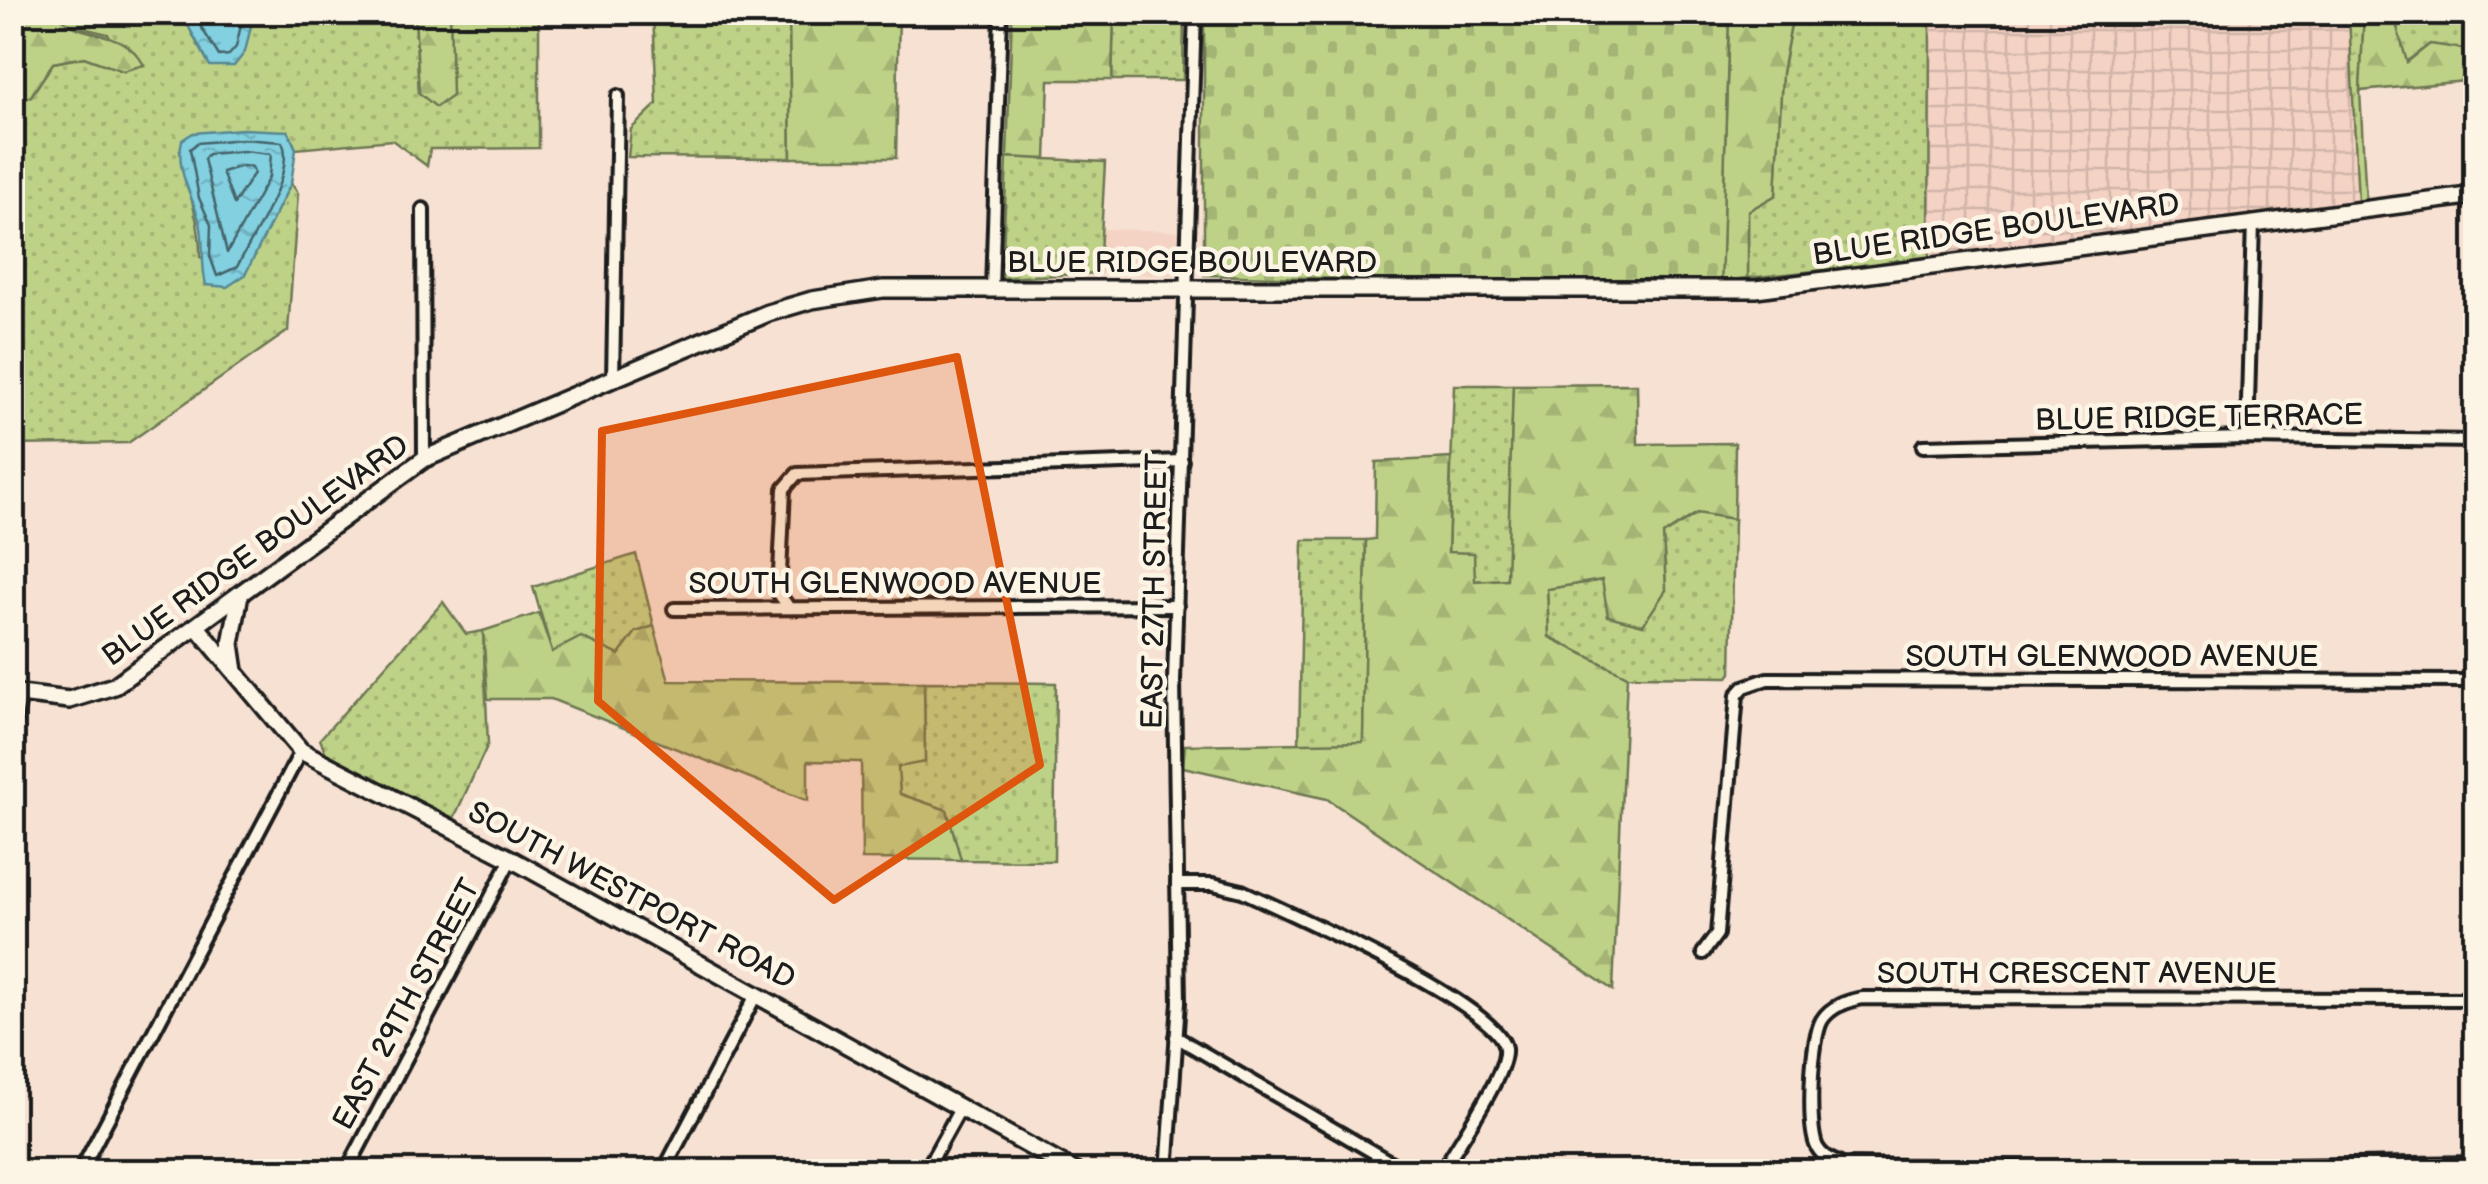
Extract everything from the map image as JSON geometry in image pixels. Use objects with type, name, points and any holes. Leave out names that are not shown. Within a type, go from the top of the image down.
[{"type":"main road","name":"BLUE RIDGE BOULEVARD","points":[[16,693],[54,701],[98,694],[197,627],[424,459],[768,313],[812,300],[882,289],[1756,289],[2476,195]]},
{"type":"main road","points":[[236,675],[230,644],[240,594]]},
{"type":"main road","name":"SOUTH WESTPORT ROAD","points":[[197,627],[301,751],[511,859],[1076,1172]]},
{"type":"street","points":[[992,288],[1001,12]]},
{"type":"street","name":"EAST 27TH STREET","points":[[1167,1172],[1176,1037],[1176,606],[1196,12]]},
{"type":"street","points":[[613,380],[618,96]]},
{"type":"street","points":[[423,209],[424,459]]},
{"type":"street","points":[[2247,438],[2253,222]]},
{"type":"street","name":"BLUE RIDGE TERRACE","points":[[1924,446],[2247,438],[2476,442]]},
{"type":"street","points":[[787,605],[780,594],[784,488],[798,474],[1182,462]]},
{"type":"street","name":"SOUTH GLENWOOD AVENUE","points":[[674,609],[787,605],[1176,606]]},
{"type":"street","name":"SOUTH GLENWOOD AVENUE","points":[[1703,953],[1717,934],[1738,695],[1749,685],[1767,679],[2476,681]]},
{"type":"street","points":[[12,736],[16,693]]},
{"type":"street","points":[[80,1172],[301,751]]},
{"type":"street","name":"EAST 29TH STREET","points":[[346,1172],[511,859]]},
{"type":"street","points":[[1177,884],[1213,884],[1242,890],[1431,984],[1494,1028],[1505,1048],[1500,1070],[1442,1172]]},
{"type":"street","points":[[663,1172],[757,994]]},
{"type":"street","name":"SOUTH CRESCENT AVENUE","points":[[2476,999],[2162,996],[1847,1001],[1822,1020],[1813,1044],[1814,1138],[1822,1153],[1842,1164],[2074,1169],[2476,1163]]},
{"type":"street","points":[[1176,1037],[1407,1172]]},
{"type":"street","points":[[925,1172],[961,1107]]},
{"type":"highlighted area","points":[[957,357],[1040,765],[834,900],[598,701],[602,431]]},
{"type":"shaded area","points":[[1930,13],[2349,13],[2358,203],[1929,259]]},
{"type":"shaded area","points":[[1101,229],[1179,231],[1178,275],[1099,273]]},
{"type":"green space","points":[[13,12],[57,13],[77,28],[124,43],[144,65],[123,71],[84,57],[53,63],[31,96],[13,106]]},
{"type":"green space","points":[[156,12],[185,19],[198,45],[252,20],[254,13],[415,13],[419,93],[452,96],[450,13],[539,13],[539,148],[430,149],[427,166],[392,140],[296,149],[288,131],[180,150],[196,216],[200,257],[244,275],[291,183],[298,193],[288,331],[128,443],[13,445],[12,106],[31,96],[53,63],[84,57],[123,71],[108,34],[66,24],[57,13]]},
{"type":"green space","points":[[415,13],[450,13],[452,96],[436,107],[419,93]]},
{"type":"green space","points":[[653,13],[789,13],[791,158],[628,157],[631,129],[657,104]]},
{"type":"green space","points":[[789,13],[899,13],[896,158],[791,158]]},
{"type":"green space","points":[[1012,13],[1114,13],[1112,80],[1049,80],[1046,159],[1007,157]]},
{"type":"green space","points":[[1114,13],[1184,13],[1183,80],[1112,80]]},
{"type":"green space","points":[[1204,13],[1729,13],[1721,290],[1204,275]]},
{"type":"green space","points":[[1729,13],[1793,13],[1782,73],[1776,195],[1748,211],[1748,278],[1721,281]]},
{"type":"green space","points":[[1793,13],[1930,13],[1929,259],[1748,278],[1748,211],[1776,195],[1782,73]]},
{"type":"green space","points":[[2349,13],[2364,13],[2360,91],[2366,202],[2358,203]]},
{"type":"green space","points":[[2364,13],[2398,13],[2395,20],[2407,62],[2430,44],[2464,49],[2475,44],[2475,80],[2360,91]]},
{"type":"green space","points":[[2398,13],[2475,13],[2475,44],[2464,49],[2430,44],[2406,62],[2395,19]]},
{"type":"green space","points":[[1007,157],[1105,162],[1099,273],[1002,278]]},
{"type":"green space","points":[[1637,384],[1638,444],[1735,443],[1734,519],[1697,513],[1663,535],[1666,590],[1643,625],[1608,616],[1602,580],[1547,589],[1549,637],[1627,676],[1613,990],[1327,799],[1183,767],[1185,745],[1363,742],[1366,540],[1375,539],[1376,462],[1451,458],[1448,552],[1474,553],[1475,581],[1507,579],[1513,385]]},
{"type":"green space","points":[[1454,385],[1513,385],[1508,579],[1474,581],[1448,553]]},
{"type":"green space","points":[[1698,513],[1734,519],[1728,677],[1627,676],[1549,636],[1547,589],[1603,580],[1666,590],[1663,535]]},
{"type":"green space","points":[[1303,540],[1366,540],[1363,742],[1299,746]]},
{"type":"green space","points":[[636,554],[654,626],[636,632],[619,655],[552,652],[533,587]]},
{"type":"green space","points":[[443,602],[466,634],[483,631],[488,744],[454,818],[327,756],[320,739]]},
{"type":"green space","points":[[539,613],[552,652],[581,637],[619,655],[636,632],[654,626],[669,681],[924,682],[925,762],[898,767],[900,794],[947,810],[961,860],[862,859],[861,762],[808,761],[808,801],[551,699],[488,699],[483,631]]},
{"type":"green space","points":[[924,682],[1056,683],[1054,861],[961,860],[947,810],[900,794],[897,767],[925,761]]},
{"type":"water","points":[[156,13],[254,13],[245,52],[234,66],[210,66],[185,20]]},
{"type":"water","points":[[288,131],[296,149],[291,183],[245,275],[227,287],[206,285],[201,228],[181,164],[182,140],[193,133]]}]
